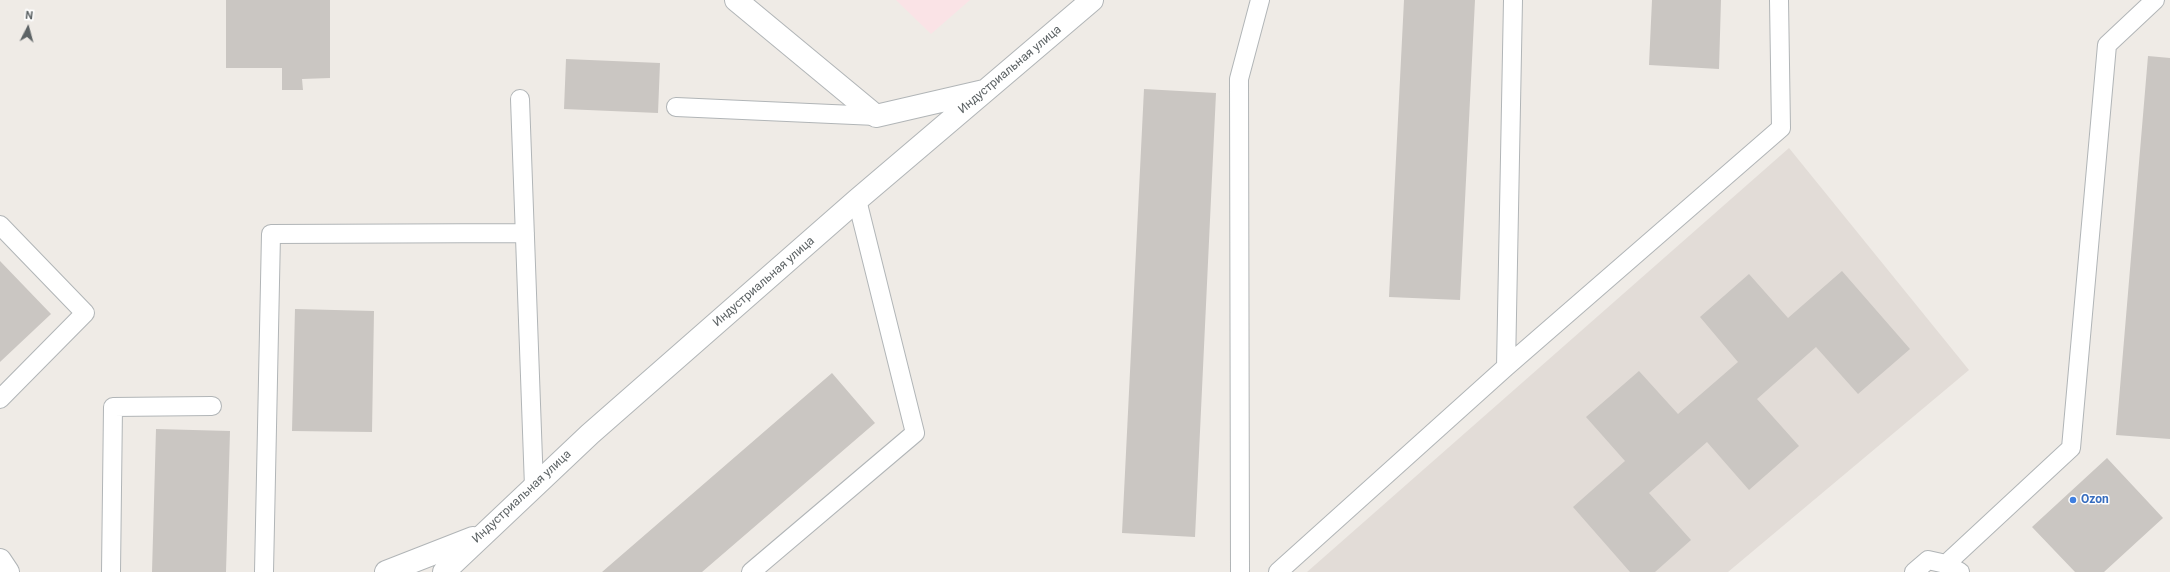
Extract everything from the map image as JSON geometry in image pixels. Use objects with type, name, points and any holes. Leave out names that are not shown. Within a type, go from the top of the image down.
[{"type":"street","points":[[736,0],[876,116],[987,90]]},
{"type":"street","name":"Индустриальная улица","points":[[444,572],[590,434],[857,200],[1092,0]]},
{"type":"street","points":[[386,572],[482,535]]},
{"type":"street","points":[[0,560],[8,572]]},
{"type":"lane","points":[[1240,572],[1239,79],[1260,0]]},
{"type":"lane","points":[[1506,367],[1513,0]]},
{"type":"lane","points":[[1278,572],[1506,367],[1781,128],[1779,0]]},
{"type":"lane","points":[[1914,572],[1928,560],[1953,568],[2071,448],[2107,45],[2155,0]]},
{"type":"lane","points":[[520,99],[534,487]]},
{"type":"lane","points":[[676,107],[876,116]]},
{"type":"lane","points":[[751,572],[915,433],[857,200]]},
{"type":"lane","points":[[0,225],[85,313],[0,399]]},
{"type":"lane","points":[[264,572],[271,234],[525,234]]},
{"type":"lane","points":[[111,572],[113,407],[212,406]]},
{"type":"shaded area","points":[[896,0],[970,0],[931,34]]},
{"type":"shaded area","points":[[1789,148],[1969,370],[1728,572],[1307,572]]},
{"type":"building","points":[[226,0],[330,0],[330,78],[302,79],[303,90],[282,90],[282,68],[226,68]]},
{"type":"building","points":[[1404,0],[1475,0],[1460,300],[1389,297]]},
{"type":"building","points":[[1652,0],[1721,0],[1719,69],[1649,65]]},
{"type":"building","points":[[2148,56],[2170,58],[2170,439],[2116,435]]},
{"type":"building","points":[[566,59],[660,63],[658,113],[564,109]]},
{"type":"building","points":[[1144,89],[1216,93],[1195,537],[1122,533]]},
{"type":"building","points":[[0,261],[51,314],[0,362]]},
{"type":"building","points":[[1842,271],[1910,349],[1858,394],[1816,347],[1757,399],[1799,446],[1749,490],[1707,442],[1649,493],[1691,540],[1655,572],[1630,572],[1573,507],[1625,461],[1586,417],[1639,371],[1678,414],[1738,362],[1700,317],[1749,274],[1788,318]]},
{"type":"building","points":[[295,309],[374,311],[372,432],[292,431]]},
{"type":"building","points":[[832,373],[875,423],[702,572],[602,572]]},
{"type":"building","points":[[156,429],[230,431],[226,572],[152,572]]},
{"type":"building","points":[[2107,458],[2163,518],[2104,572],[2075,572],[2032,527]]},
{"type":"place","name":"Ozon","points":[[2073,500]]}]
